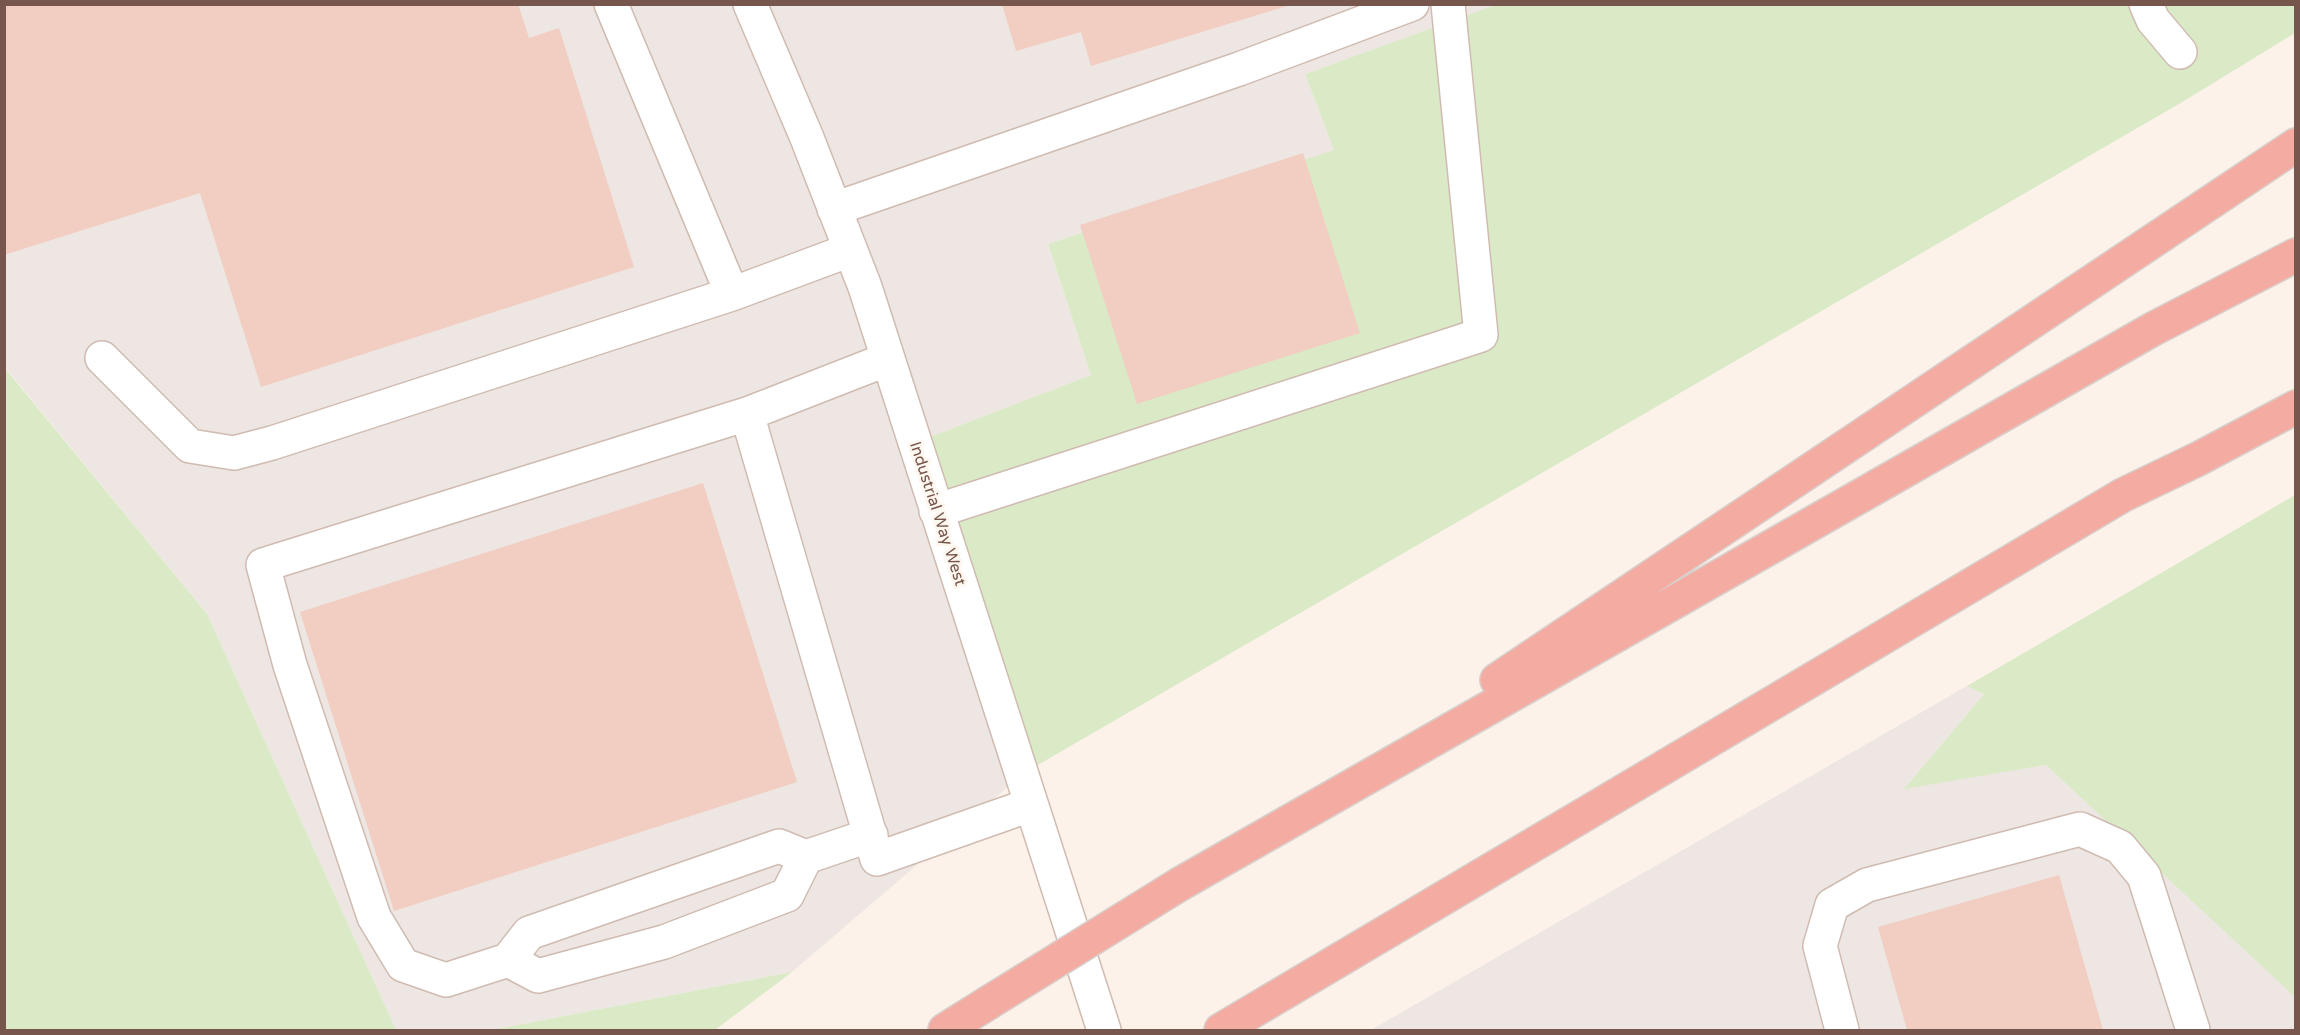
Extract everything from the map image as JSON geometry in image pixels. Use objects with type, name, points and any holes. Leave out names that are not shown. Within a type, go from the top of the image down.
[{"type":"highway","points":[[1269,833],[2295,145]]},
{"type":"highway","points":[[945,1030],[1180,884],[2153,329],[2295,255]]},
{"type":"highway","points":[[1221,1030],[2123,495],[2198,459],[2295,407]]},
{"type":"street","points":[[611,4],[732,294]]},
{"type":"street","name":"Industrial Way West","points":[[750,4],[807,138],[865,287],[1030,806],[1104,1030]]},
{"type":"street","points":[[834,209],[1239,69],[1412,4]]},
{"type":"street","points":[[936,511],[1481,335],[1448,4]]},
{"type":"street","points":[[2146,4],[2153,20],[2180,52]]},
{"type":"street","points":[[102,358],[190,446],[234,453],[272,443],[732,294],[850,250]]},
{"type":"street","points":[[871,835],[806,857],[779,846],[529,933],[508,960],[446,980],[403,965],[374,918],[291,664],[263,565],[747,414],[888,359]]},
{"type":"street","points":[[747,414],[878,859],[1030,806]]},
{"type":"street","points":[[1842,1030],[1820,946],[1832,906],[1867,885],[2080,829],[2120,847],[2144,876],[2193,1030]]},
{"type":"street","points":[[508,960],[538,976],[664,942],[788,895],[806,857]]},
{"type":"shaded area","points":[[4,5],[1495,5],[1305,74],[1334,150],[1048,244],[1091,375],[909,445],[1024,773],[792,972],[492,1030],[396,1030],[207,614],[5,367]]},
{"type":"shaded area","points":[[1967,686],[1984,694],[1905,788],[2046,765],[2296,997],[2295,1030],[1371,1030]]},
{"type":"green space","points":[[1495,5],[2295,5],[2295,33],[2184,101],[1024,773],[909,445],[1091,375],[1048,244],[1334,150],[1305,74]]},
{"type":"green space","points":[[4,367],[207,614],[396,1030],[5,1030]]},
{"type":"green space","points":[[2295,495],[2295,997],[2046,765],[1904,789],[1984,694],[1967,686]]},
{"type":"green space","points":[[792,972],[715,1030],[492,1030]]},
{"type":"building","points":[[4,4],[518,4],[529,38],[559,28],[634,267],[261,387],[200,193],[4,255]]},
{"type":"building","points":[[1002,4],[1290,5],[1091,66],[1081,32],[1016,51]]},
{"type":"building","points":[[1303,153],[1360,333],[1137,404],[1080,225]]},
{"type":"building","points":[[703,483],[797,782],[394,911],[300,612]]},
{"type":"building","points":[[2059,875],[2103,1030],[1907,1030],[1878,927]]}]
